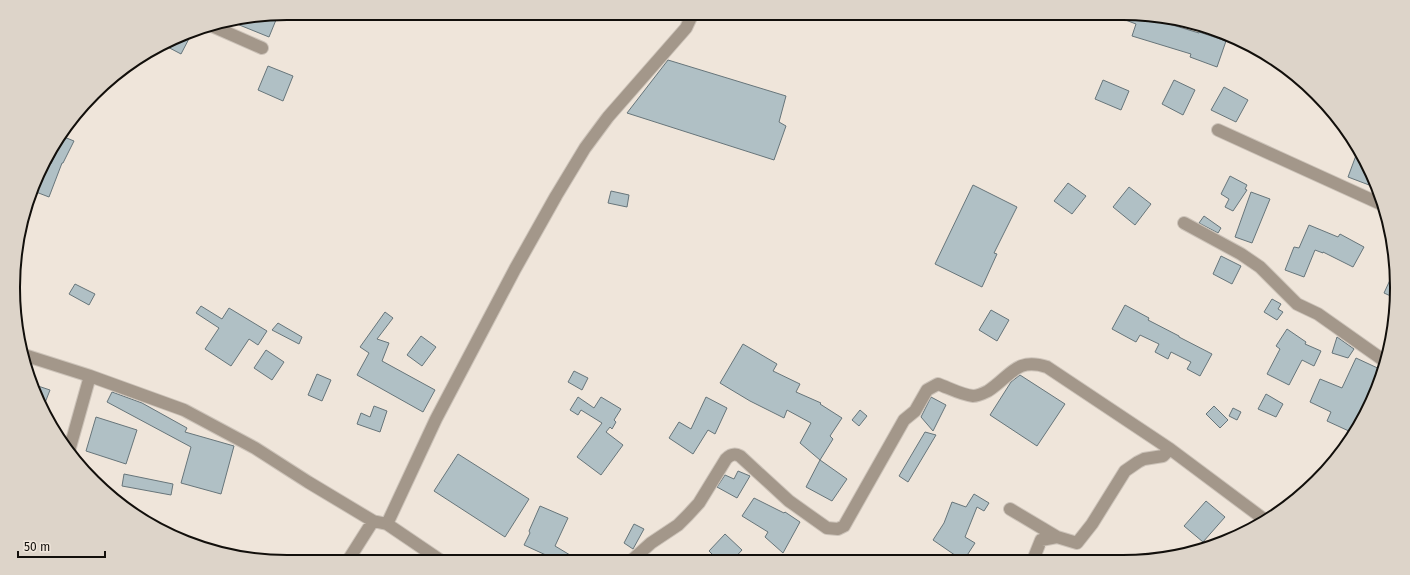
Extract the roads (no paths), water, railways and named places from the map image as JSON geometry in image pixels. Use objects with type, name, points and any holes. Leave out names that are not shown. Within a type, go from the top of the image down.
[{"type":"street","points":[[387,524],[436,419],[515,269],[556,196],[585,148],[608,117],[686,28],[690,20]]},
{"type":"street","points":[[219,29],[262,48]]},
{"type":"street","points":[[1218,130],[1376,202]]},
{"type":"street","points":[[1184,222],[1241,254],[1260,267],[1297,304],[1318,314],[1381,358]]},
{"type":"street","points":[[29,357],[90,376],[184,410],[255,448],[373,521],[387,524],[433,555]]},
{"type":"street","points":[[638,555],[651,543],[678,525],[688,515],[699,502],[726,459],[730,455],[736,454],[789,501],[827,528],[838,529],[844,526],[904,420],[915,411],[927,390],[938,384],[964,394],[975,396],[986,392],[1016,368],[1026,364],[1037,364],[1047,367],[1170,449],[1260,516]]},
{"type":"street","points":[[71,444],[90,376]]},
{"type":"street","points":[[1010,509],[1057,537],[1077,543],[1092,524],[1125,471],[1138,462],[1163,456],[1170,449]]},
{"type":"street","points":[[351,555],[373,521]]},
{"type":"street","points":[[1035,555],[1041,540],[1057,537]]}]
